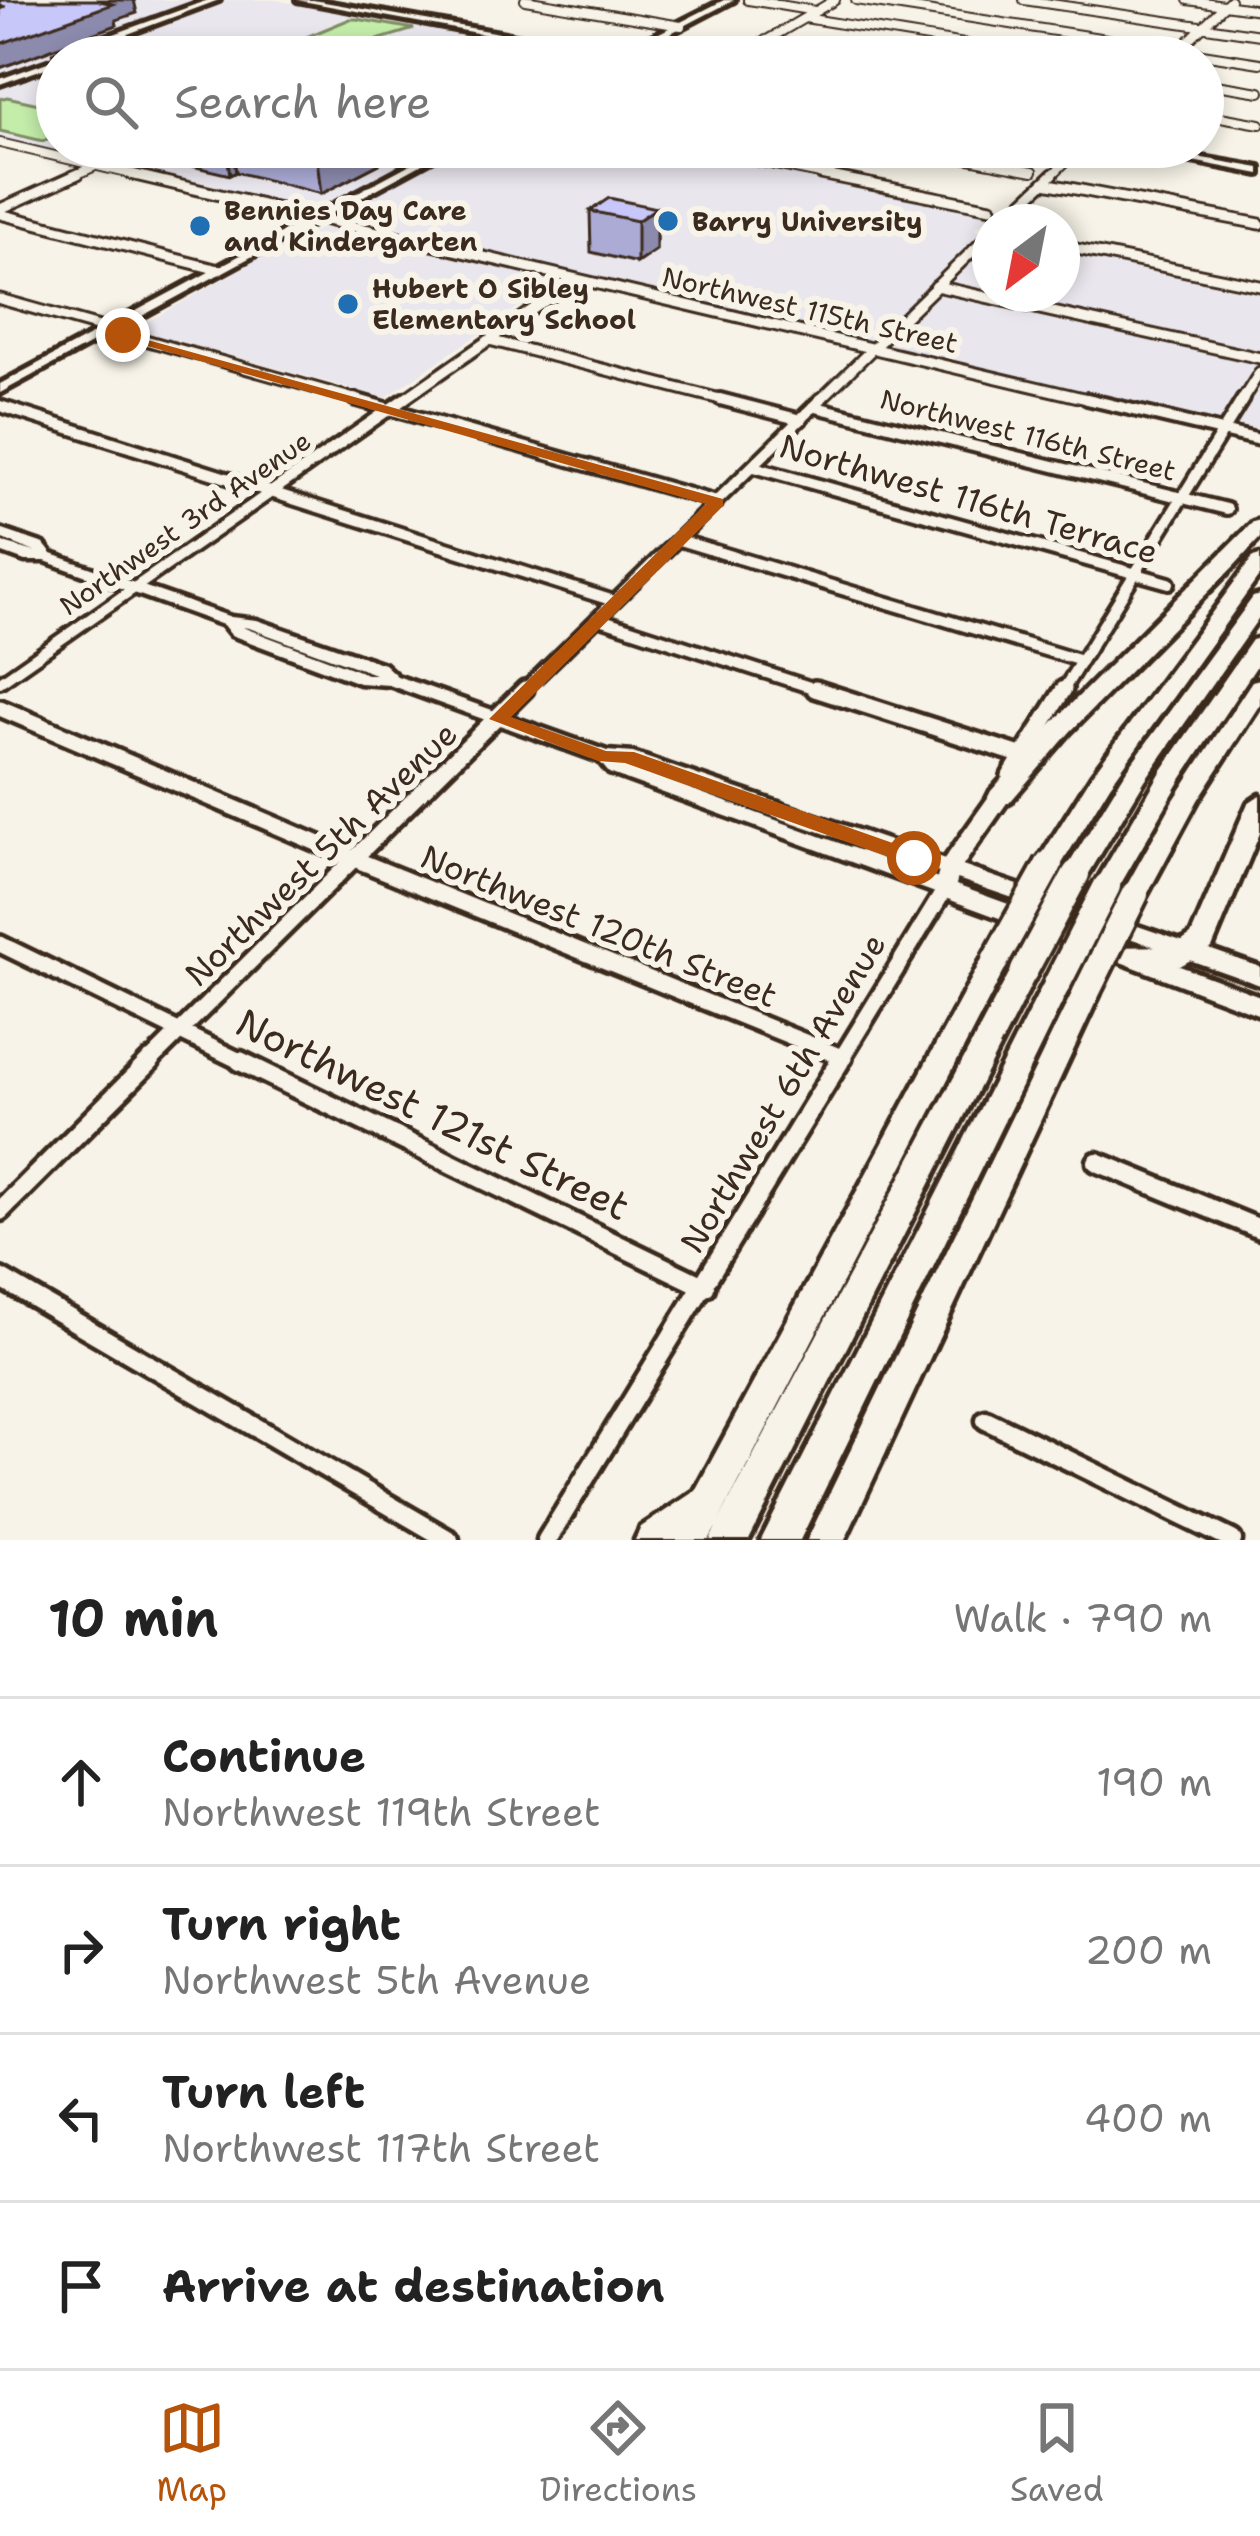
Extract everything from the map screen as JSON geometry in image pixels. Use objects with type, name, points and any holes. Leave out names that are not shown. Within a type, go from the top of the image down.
[{"type":"highway","points":[[1000,797],[1046,740],[1260,526]]},
{"type":"highway","points":[[689,1540],[1062,869],[1101,781],[1260,561]]},
{"type":"highway","points":[[1062,869],[1260,601]]},
{"type":"highway","points":[[826,1540],[896,1394],[1071,989],[1107,886],[1171,776],[1260,645]]},
{"type":"highway","points":[[780,1540],[1071,989],[1135,894],[1186,800],[1260,686]]},
{"type":"highway","points":[[1121,954],[1180,956],[1202,941],[1260,802]]},
{"type":"highway","points":[[728,1540],[1009,966]]},
{"type":"highway","points":[[846,1540],[896,1394]]},
{"type":"highway","points":[[654,1540],[710,1501]]},
{"type":"main road","points":[[0,533],[39,547],[47,557]]},
{"type":"main road","points":[[0,547],[25,556],[47,557],[229,622],[237,632],[365,679],[391,680],[605,757],[615,769],[1260,976]]},
{"type":"main road","name":"Northwest 6th Avenue","points":[[947,879],[1000,797]]},
{"type":"main road","points":[[947,879],[1121,954],[1260,1006]]},
{"type":"street","points":[[119,36],[215,0]]},
{"type":"street","points":[[301,0],[502,36]]},
{"type":"street","points":[[525,0],[678,26],[721,0]]},
{"type":"street","points":[[659,36],[730,0]]},
{"type":"street","points":[[748,0],[816,11]]},
{"type":"street","points":[[773,36],[835,0]]},
{"type":"street","points":[[856,0],[1069,36]]},
{"type":"street","points":[[1024,0],[1260,35]]},
{"type":"street","points":[[1188,0],[1260,10]]},
{"type":"street","points":[[1192,36],[1227,3]]},
{"type":"street","points":[[805,18],[916,36]]},
{"type":"street","points":[[1224,59],[1260,62]]},
{"type":"street","points":[[0,81],[36,67]]},
{"type":"street","points":[[1224,86],[1260,92]]},
{"type":"street","points":[[1224,118],[1260,124]]},
{"type":"street","name":"Northwest 115th Street","points":[[0,143],[36,152]]},
{"type":"street","points":[[1224,165],[1260,171]]},
{"type":"street","points":[[0,212],[91,168]]},
{"type":"street","name":"Northwest 115th Street","points":[[104,168],[1260,440]]},
{"type":"street","points":[[0,389],[410,168]]},
{"type":"street","points":[[791,168],[972,204]]},
{"type":"street","points":[[1018,168],[1034,171]]},
{"type":"street","points":[[1022,204],[1060,168]]},
{"type":"street","points":[[1044,184],[1260,224]]},
{"type":"street","points":[[0,212],[219,270]]},
{"type":"street","points":[[1080,250],[1260,286]]},
{"type":"street","name":"Northwest 5th Avenue","points":[[0,1211],[352,858],[972,252]]},
{"type":"street","name":"Northwest 3rd Avenue","points":[[0,682],[575,280]]},
{"type":"street","points":[[936,286],[1260,358]]},
{"type":"street","points":[[0,299],[717,502]]},
{"type":"street","points":[[489,340],[801,421]]},
{"type":"street","name":"Northwest 6th Avenue","points":[[1000,797],[1020,755],[1131,573],[1260,372]]},
{"type":"street","points":[[0,406],[614,601]]},
{"type":"street","name":"Northwest 116th Street","points":[[816,407],[1227,509]]},
{"type":"street","name":"Northwest 116th Terrace","points":[[754,467],[1169,583]]},
{"type":"street","points":[[679,540],[1078,660]]},
{"type":"street","points":[[597,618],[1020,755]]},
{"type":"street","name":"Northwest 120th Street","points":[[0,708],[352,858],[844,1058]]},
{"type":"street","name":"Northwest 6th Avenue","points":[[547,1540],[844,1058],[947,879]]},
{"type":"street","name":"Northwest 121st Street","points":[[0,944],[705,1287]]},
{"type":"street","points":[[1097,1162],[1260,1229]]},
{"type":"street","points":[[0,1278],[449,1540]]},
{"type":"street","points":[[986,1420],[1232,1540]]},
{"type":"shaded area","name":"Barry University","points":[[0,0],[275,0],[471,36],[36,36],[36,146],[0,137]]},
{"type":"shaded area","name":"Barry University","points":[[130,168],[777,168],[972,207],[972,312],[1080,312],[1080,252],[1260,288],[1260,437]]},
{"type":"shaded area","name":"Hubert O Sibley Elementary School","points":[[323,228],[547,279],[552,284],[385,398],[135,329],[297,237]]},
{"type":"green space","points":[[350,19],[414,29],[391,36],[309,36]]},
{"type":"green space","points":[[0,99],[36,103],[36,139],[0,131]]},
{"type":"building","points":[[0,0],[110,0],[104,2],[113,4],[0,44],[0,9],[6,7],[0,6]]},
{"type":"building","points":[[609,198],[656,208],[637,221],[590,211]]},
{"type":"place","name":"Barry University","points":[[668,221]]},
{"type":"place","name":"Bennies Day Care and Kindergarten","points":[[200,226]]},
{"type":"place","name":"Hubert O Sibley Elementary School","points":[[348,304]]},
{"type":"route","points":[[123,335],[717,502],[498,719],[605,757],[627,757],[914,858]]}]
